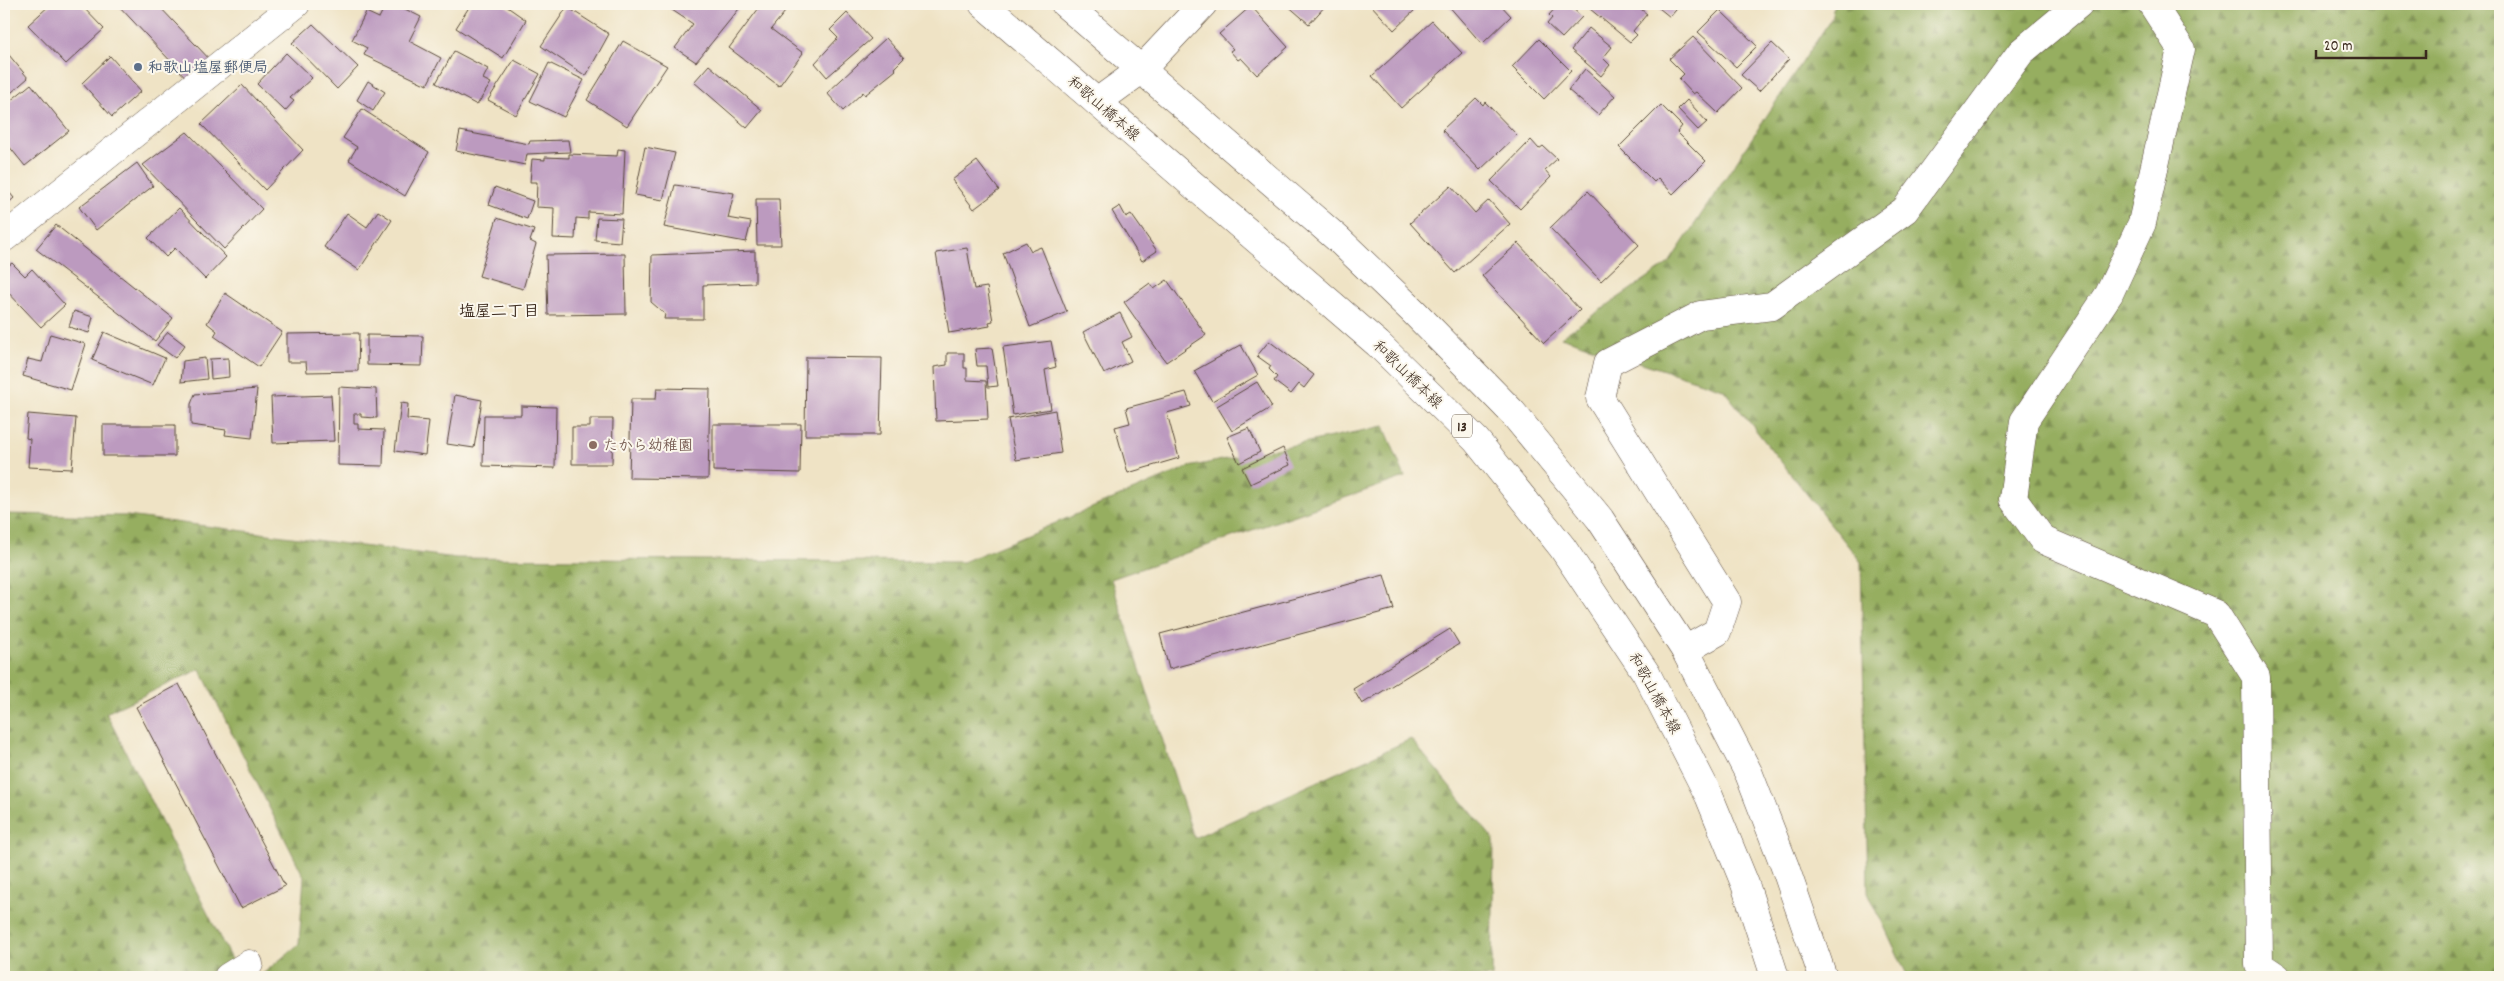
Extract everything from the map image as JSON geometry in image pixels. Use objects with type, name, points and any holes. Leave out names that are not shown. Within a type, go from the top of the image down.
[{"type":"street","points":[[4,238],[296,4]]},
{"type":"street","name":"和歌山橋本線","points":[[983,4],[1378,344],[1476,440],[1562,547],[1646,673],[1709,796],[1746,884],[1775,977]]},
{"type":"street","points":[[1065,4],[1338,239],[1413,311],[1512,412],[1600,519],[1685,650],[1749,774],[1785,867],[1824,977]]},
{"type":"street","points":[[1097,102],[1141,70],[1203,4]]},
{"type":"street","points":[[1685,650],[1717,632],[1726,602],[1600,398],[1608,363],[1701,314],[1772,306],[1905,210],[2021,52],[2079,4]]},
{"type":"street","points":[[2152,4],[2181,49],[2142,223],[2109,294],[2024,421],[2013,499],[2043,540],[2216,614],[2256,677],[2259,965],[2277,977]]},
{"type":"green space","points":[[1834,4],[2500,4],[2500,977],[1908,977],[1868,892],[1861,562],[1723,389],[1561,337],[1669,263],[1831,19]]},
{"type":"green space","points":[[1384,426],[1405,477],[1111,579],[1194,838],[1411,739],[1494,840],[1492,977],[259,977],[299,944],[304,877],[200,669],[106,713],[240,977],[4,977],[4,514],[127,516],[456,558],[963,562],[1189,467]]},
{"type":"building","points":[[51,4],[80,4],[104,29],[66,64],[28,25]]},
{"type":"building","points":[[117,4],[157,4],[214,64],[192,84]]},
{"type":"building","points":[[363,4],[377,4],[373,10]]},
{"type":"building","points":[[386,4],[395,4],[421,17],[409,41],[441,58],[427,85],[364,55],[367,48],[352,40],[366,12],[379,18]]},
{"type":"building","points":[[471,4],[503,4],[526,20],[503,58],[456,28]]},
{"type":"building","points":[[663,4],[743,4],[696,62],[675,48],[693,24]]},
{"type":"building","points":[[762,4],[774,4],[785,12],[771,29],[803,53],[779,86],[729,48]]},
{"type":"building","points":[[1286,4],[1327,4],[1309,24]]},
{"type":"building","points":[[1370,4],[1411,4],[1416,9],[1394,30]]},
{"type":"building","points":[[1447,4],[1500,4],[1511,16],[1482,44]]},
{"type":"building","points":[[1559,4],[1568,4],[1582,17],[1562,38],[1547,24],[1552,18],[1549,15]]},
{"type":"building","points":[[1584,4],[1635,4],[1647,14],[1633,31],[1637,35],[1630,42]]},
{"type":"building","points":[[1654,4],[1681,4],[1670,17]]},
{"type":"building","points":[[1251,6],[1288,47],[1257,75],[1241,58],[1238,60],[1230,51],[1233,49],[1219,34]]},
{"type":"building","points":[[567,7],[609,34],[586,76],[541,46]]},
{"type":"building","points":[[1720,10],[1757,46],[1736,67],[1698,32]]},
{"type":"building","points":[[847,13],[871,39],[827,77],[815,63],[838,38],[830,30]]},
{"type":"building","points":[[1432,21],[1462,53],[1401,108],[1372,76]]},
{"type":"building","points":[[313,24],[358,67],[337,89],[292,43]]},
{"type":"building","points":[[1589,28],[1612,47],[1603,58],[1610,65],[1601,76],[1571,50]]},
{"type":"building","points":[[1693,37],[1742,88],[1718,113],[1696,92],[1693,94],[1679,79],[1684,74],[1669,59]]},
{"type":"building","points":[[886,38],[904,58],[894,68],[896,70],[865,95],[863,92],[843,111],[827,93]]},
{"type":"building","points":[[1539,39],[1571,71],[1544,99],[1512,67]]},
{"type":"building","points":[[623,41],[667,66],[627,126],[587,100]]},
{"type":"building","points":[[1772,43],[1789,59],[1759,91],[1741,75]]},
{"type":"building","points":[[4,49],[28,78],[4,99]]},
{"type":"building","points":[[454,51],[488,69],[483,79],[491,83],[477,105],[436,83]]},
{"type":"building","points":[[286,53],[312,78],[290,98],[294,101],[285,111],[257,84]]},
{"type":"building","points":[[110,56],[141,91],[112,117],[82,83]]},
{"type":"building","points":[[514,60],[540,74],[516,115],[488,100]]},
{"type":"building","points":[[549,63],[584,80],[564,117],[530,101]]},
{"type":"building","points":[[709,65],[762,110],[747,128],[694,82]]},
{"type":"building","points":[[1585,69],[1615,96],[1598,115],[1568,90]]},
{"type":"building","points":[[368,81],[385,92],[373,111],[357,100]]},
{"type":"building","points":[[31,84],[69,131],[25,166],[4,140],[4,106]]},
{"type":"building","points":[[242,85],[303,150],[265,190],[201,124]]},
{"type":"building","points":[[1476,98],[1483,105],[1485,102],[1517,135],[1480,170],[1442,130]]},
{"type":"building","points":[[1687,100],[1707,122],[1698,130],[1678,109]]},
{"type":"building","points":[[1661,105],[1682,126],[1677,132],[1706,161],[1673,194],[1658,178],[1654,182],[1619,147]]},
{"type":"building","points":[[362,109],[429,152],[405,196],[349,160],[357,147],[343,138]]},
{"type":"building","points":[[460,131],[529,144],[530,141],[568,140],[570,152],[527,154],[525,165],[456,151]]},
{"type":"building","points":[[187,132],[262,209],[224,249],[143,165]]},
{"type":"building","points":[[1531,140],[1539,149],[1543,146],[1557,159],[1545,170],[1551,177],[1520,209],[1491,181]]},
{"type":"building","points":[[645,147],[675,153],[663,200],[635,195]]},
{"type":"building","points":[[618,149],[625,150],[622,214],[588,212],[588,219],[576,218],[575,239],[553,238],[554,208],[536,207],[537,182],[530,182],[532,159],[545,160],[545,157],[569,158],[569,154],[617,156]]},
{"type":"building","points":[[977,161],[999,190],[974,209],[952,180]]},
{"type":"building","points":[[137,163],[153,186],[96,230],[79,207]]},
{"type":"building","points":[[675,185],[734,193],[728,218],[751,222],[746,242],[664,227]]},
{"type":"building","points":[[4,186],[14,198],[4,207]]},
{"type":"building","points":[[1451,186],[1475,213],[1489,200],[1510,224],[1455,273],[1410,223]]},
{"type":"building","points":[[495,187],[533,201],[527,219],[489,205]]},
{"type":"building","points":[[1588,191],[1639,245],[1601,281],[1550,228]]},
{"type":"building","points":[[756,199],[779,199],[781,245],[757,245]]},
{"type":"building","points":[[1120,206],[1126,217],[1131,214],[1157,251],[1142,261],[1112,211]]},
{"type":"building","points":[[179,208],[226,257],[205,279],[175,248],[166,257],[148,238]]},
{"type":"building","points":[[378,211],[392,220],[359,270],[324,247],[347,213],[367,227]]},
{"type":"building","points":[[497,218],[534,230],[530,241],[536,244],[523,289],[479,276]]},
{"type":"building","points":[[597,218],[622,219],[620,242],[595,240]]},
{"type":"building","points":[[56,225],[173,318],[155,341],[36,249]]},
{"type":"building","points":[[1026,242],[1031,251],[1041,247],[1067,312],[1030,327],[1003,253]]},
{"type":"building","points":[[1518,243],[1580,310],[1544,343],[1482,276]]},
{"type":"building","points":[[967,248],[974,289],[987,287],[993,321],[989,322],[990,326],[949,333],[936,253]]},
{"type":"building","points":[[755,251],[755,283],[703,285],[703,319],[664,319],[665,314],[651,302],[652,255]]},
{"type":"building","points":[[625,254],[626,314],[548,315],[546,255]]},
{"type":"building","points":[[12,263],[25,276],[32,269],[65,305],[41,327],[4,288],[4,269]]},
{"type":"building","points":[[1167,280],[1206,335],[1166,362],[1124,302],[1150,283],[1154,289]]},
{"type":"building","points":[[225,293],[282,332],[259,367],[214,336],[217,331],[207,323]]},
{"type":"building","points":[[74,311],[93,317],[89,333],[69,327]]},
{"type":"building","points":[[1120,313],[1132,337],[1122,342],[1131,361],[1104,374],[1083,332]]},
{"type":"building","points":[[104,332],[165,358],[153,385],[92,360]]},
{"type":"building","points":[[168,332],[185,345],[175,358],[157,345]]},
{"type":"building","points":[[359,333],[358,371],[307,372],[306,362],[287,362],[287,334]]},
{"type":"building","points":[[50,334],[86,344],[71,390],[23,376],[28,359],[42,362]]},
{"type":"building","points":[[367,335],[423,336],[422,366],[367,365]]},
{"type":"building","points":[[1051,341],[1056,367],[1045,370],[1051,409],[1013,415],[1003,347]]},
{"type":"building","points":[[1269,341],[1314,375],[1304,388],[1299,384],[1291,394],[1274,381],[1277,377],[1269,369],[1271,366],[1257,356]]},
{"type":"building","points":[[1241,345],[1258,375],[1212,401],[1194,371]]},
{"type":"building","points":[[992,348],[998,386],[988,387],[986,366],[977,366],[975,349]]},
{"type":"building","points":[[947,353],[964,353],[964,368],[967,368],[967,380],[986,381],[988,419],[936,421],[934,367],[947,365]]},
{"type":"building","points":[[806,357],[882,358],[880,435],[805,435]]},
{"type":"building","points":[[205,358],[207,379],[181,382],[183,361]]},
{"type":"building","points":[[228,358],[229,377],[211,379],[210,359]]},
{"type":"building","points":[[1257,382],[1272,407],[1232,431],[1217,406]]},
{"type":"building","points":[[339,387],[376,389],[377,418],[361,417],[361,414],[354,414],[354,424],[358,424],[358,429],[384,430],[383,466],[338,465]]},
{"type":"building","points":[[657,388],[710,389],[708,479],[629,478],[631,399],[656,399]]},
{"type":"building","points":[[257,389],[252,438],[225,435],[226,430],[191,425],[191,404],[195,394]]},
{"type":"building","points":[[1186,392],[1191,406],[1167,413],[1179,458],[1128,473],[1115,427],[1130,423],[1126,408]]},
{"type":"building","points":[[331,395],[334,441],[273,443],[271,397]]},
{"type":"building","points":[[455,395],[482,400],[474,448],[447,444]]},
{"type":"building","points":[[401,403],[408,404],[407,419],[429,421],[425,455],[395,451]]},
{"type":"building","points":[[521,406],[556,407],[555,468],[483,466],[484,415],[521,415]]},
{"type":"building","points":[[1055,410],[1061,453],[1016,460],[1008,419]]},
{"type":"building","points":[[28,414],[76,418],[72,469],[28,467],[30,439],[26,438]]},
{"type":"building","points":[[590,419],[613,419],[612,464],[572,464],[572,427],[590,427]]},
{"type":"building","points":[[713,424],[801,424],[800,473],[713,471]]},
{"type":"building","points":[[103,425],[175,425],[175,456],[103,456]]},
{"type":"building","points":[[1249,428],[1260,452],[1239,463],[1227,437]]},
{"type":"building","points":[[1283,448],[1290,465],[1250,484],[1242,468]]},
{"type":"building","points":[[1384,575],[1394,609],[1169,669],[1160,634]]},
{"type":"building","points":[[1450,629],[1459,644],[1362,704],[1353,689]]},
{"type":"building","points":[[179,684],[285,886],[241,908],[136,707]]},
{"type":"place","name":"和歌山塩屋郵便局","points":[[138,67]]},
{"type":"place","name":"たから幼稚園","points":[[593,445]]},
{"type":"district","name":"塩屋二丁目","points":[[499,310]]}]
